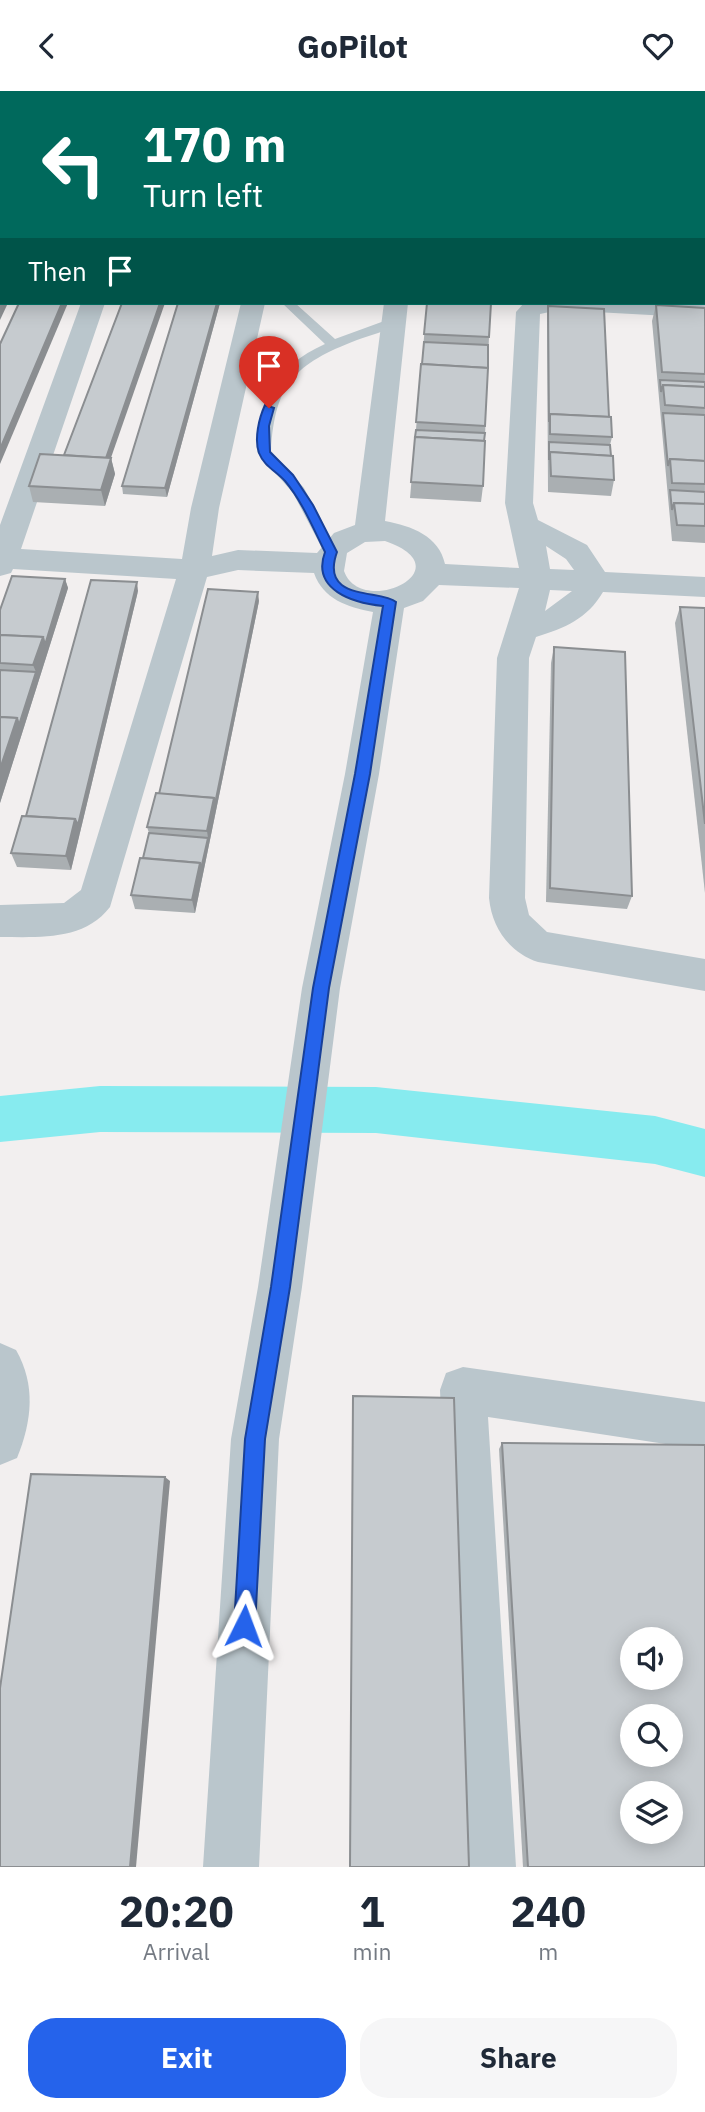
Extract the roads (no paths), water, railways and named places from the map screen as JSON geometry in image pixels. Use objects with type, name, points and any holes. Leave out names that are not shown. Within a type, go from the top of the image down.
[{"type":"street","points":[[92,305],[3,550],[238,560],[329,558],[354,535],[369,531],[403,534],[416,542],[427,551],[432,562],[432,573],[417,592],[390,602],[374,602],[344,593],[334,584],[329,558]]},
{"type":"street","points":[[0,921],[57,921],[75,917],[86,911],[97,896],[196,557],[253,305]]},
{"type":"street","points":[[537,305],[528,311],[519,503],[523,525],[534,556],[536,579],[534,599],[513,658],[507,898],[513,924],[522,936],[538,946],[705,975]]},
{"type":"street","points":[[596,305],[705,311]]},
{"type":"street","points":[[369,531],[391,353],[393,313]]},
{"type":"street","points":[[523,525],[573,548],[587,562],[592,582],[582,602],[564,616],[524,630]]},
{"type":"street","points":[[432,573],[705,587]]},
{"type":"street","points":[[231,1867],[255,1439],[280,1287],[321,988],[362,774],[390,602]]},
{"type":"street","points":[[0,1366],[7,1378],[8,1392],[0,1441]]},
{"type":"street","points":[[488,1867],[463,1390],[704,1429]]},
{"type":"lane","points":[[290,305],[334,345]]},
{"type":"lane","points":[[329,558],[299,491],[264,452],[264,426],[274,389],[310,355],[393,313]]},
{"type":"waterway","points":[[0,1119],[100,1109],[376,1110],[655,1140],[705,1153]]}]
